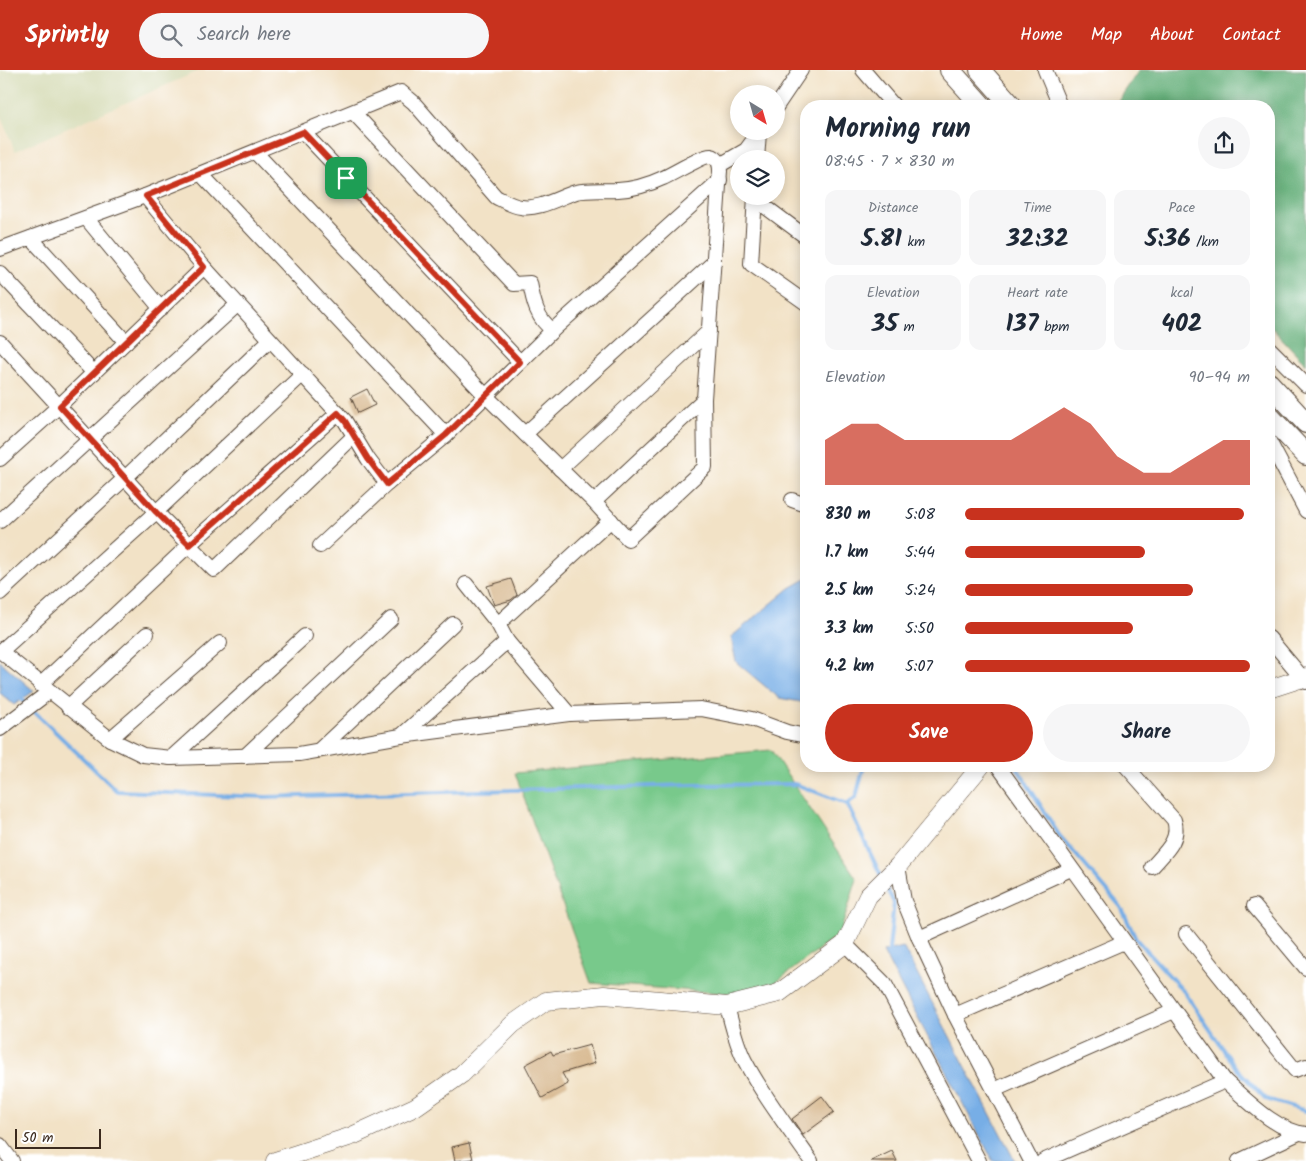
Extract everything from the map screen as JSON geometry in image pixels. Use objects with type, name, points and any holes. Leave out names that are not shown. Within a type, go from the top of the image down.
[{"type":"highway","points":[[950,70],[977,100]]},
{"type":"highway","points":[[980,70],[1007,100]]},
{"type":"highway","points":[[1275,389],[1306,423]]},
{"type":"highway","points":[[1275,422],[1306,455]]},
{"type":"main road","points":[[1275,687],[1305,679]]},
{"type":"main road","points":[[275,1161],[352,1136],[415,1108],[462,1074],[513,1024],[546,1001],[604,995],[727,1006],[779,993],[846,944],[868,896],[898,866],[976,772]]},
{"type":"street","points":[[785,94],[801,70]]},
{"type":"street","points":[[863,70],[889,100]]},
{"type":"street","points":[[1045,70],[1058,100]]},
{"type":"street","points":[[0,249],[146,196],[402,92],[414,102],[496,197],[510,204],[522,207],[539,206],[577,192],[644,186],[682,170],[703,157],[711,156],[720,165],[720,180],[704,399],[704,467],[628,539],[594,502],[486,396],[255,152]]},
{"type":"street","points":[[353,112],[514,284],[530,283],[533,301],[546,326],[553,330]]},
{"type":"street","points":[[303,132],[520,362]]},
{"type":"street","points":[[720,165],[746,150],[753,140]]},
{"type":"street","points":[[201,174],[446,435]]},
{"type":"street","points":[[320,546],[387,484],[446,435],[553,330],[720,180]]},
{"type":"street","points":[[146,196],[204,267],[345,421],[368,459],[387,484]]},
{"type":"street","points":[[755,205],[751,264],[800,299]]},
{"type":"street","points":[[764,205],[800,232]]},
{"type":"street","points":[[86,218],[161,309]]},
{"type":"street","points":[[31,238],[126,342]]},
{"type":"street","points":[[525,434],[714,262]]},
{"type":"street","points":[[0,459],[60,406],[204,267]]},
{"type":"street","points":[[0,273],[94,373]]},
{"type":"street","points":[[0,521],[238,304]]},
{"type":"street","points":[[560,469],[708,331]]},
{"type":"street","points":[[0,593],[125,478],[270,340]]},
{"type":"street","points":[[0,342],[156,512],[214,570],[354,436]]},
{"type":"street","points":[[1275,354],[1306,385]]},
{"type":"street","points":[[303,374],[156,512],[0,652],[110,739],[143,755],[171,758],[299,754],[401,736],[569,714],[701,709],[752,719],[800,735]]},
{"type":"street","points":[[594,502],[704,399]]},
{"type":"street","points":[[4,726],[189,545],[338,413]]},
{"type":"street","points":[[1275,452],[1306,511]]},
{"type":"street","points":[[792,500],[800,503]]},
{"type":"street","points":[[498,624],[611,520]]},
{"type":"street","points":[[466,584],[498,624],[507,641],[569,714]]},
{"type":"street","points":[[245,756],[391,619]]},
{"type":"street","points":[[319,750],[453,624]]},
{"type":"street","points":[[68,707],[147,634]]},
{"type":"street","points":[[171,758],[305,636]]},
{"type":"street","points":[[401,736],[507,641]]},
{"type":"street","points":[[110,739],[220,643]]},
{"type":"street","points":[[1275,645],[1305,679]]},
{"type":"street","points":[[1002,772],[1225,1081],[1264,1116],[1303,1134]]},
{"type":"street","points":[[1131,772],[1174,820],[1177,829],[1173,843],[1152,867]]},
{"type":"street","points":[[898,866],[904,902],[918,938],[955,1014],[1032,1161]]},
{"type":"street","points":[[918,938],[1071,868]]},
{"type":"street","points":[[1254,906],[1306,968]]},
{"type":"street","points":[[1186,934],[1296,1070],[1306,1066]]},
{"type":"street","points":[[955,1014],[1124,942]]},
{"type":"street","points":[[846,944],[885,984],[980,1161]]},
{"type":"street","points":[[727,1006],[737,1044],[745,1061],[755,1079],[811,1161]]},
{"type":"street","points":[[994,1090],[1174,1011]]},
{"type":"street","points":[[1043,1161],[1225,1081]]},
{"type":"street","points":[[1240,1161],[1303,1134]]},
{"type":"street","points":[[0,1145],[12,1161]]},
{"type":"shaded area","points":[[0,70],[201,70],[15,151],[0,115]]},
{"type":"green space","points":[[1139,70],[1306,70],[1306,364],[1275,331],[1275,100],[1119,100]]},
{"type":"green space","points":[[771,750],[857,879],[840,933],[775,983],[735,994],[591,983],[515,773]]},
{"type":"water","points":[[800,582],[800,702],[779,698],[736,662],[731,637],[790,588]]},
{"type":"water","points":[[0,661],[34,691],[14,705],[0,693]]},
{"type":"water","points":[[903,947],[1015,1161],[993,1161],[883,952]]},
{"type":"building","points":[[367,389],[375,405],[358,413],[351,397]]},
{"type":"building","points":[[511,579],[517,595],[511,600],[494,605],[487,586]]},
{"type":"building","points":[[590,1045],[595,1063],[562,1073],[568,1084],[542,1098],[525,1065],[551,1051],[553,1055]]},
{"type":"building","points":[[822,1096],[834,1112],[803,1135],[792,1119]]},
{"type":"building","points":[[469,1143],[473,1159],[455,1161],[452,1147]]},
{"type":"building","points":[[892,1151],[897,1161],[871,1161]]},
{"type":"waterway","points":[[18,696],[117,791],[266,797],[690,785],[795,784],[847,804],[881,876]]},
{"type":"waterway","points":[[847,804],[856,797],[862,772]]},
{"type":"waterway","points":[[1020,772],[1059,835],[1121,907],[1136,939],[1186,994],[1236,1068],[1266,1099],[1306,1111]]},
{"type":"waterway","points":[[885,885],[894,903],[889,949],[891,955]]},
{"type":"route","points":[[303,132],[346,178],[520,362],[446,435],[387,484],[338,413],[189,545],[156,512],[60,406],[204,267],[146,196],[303,132]]}]
